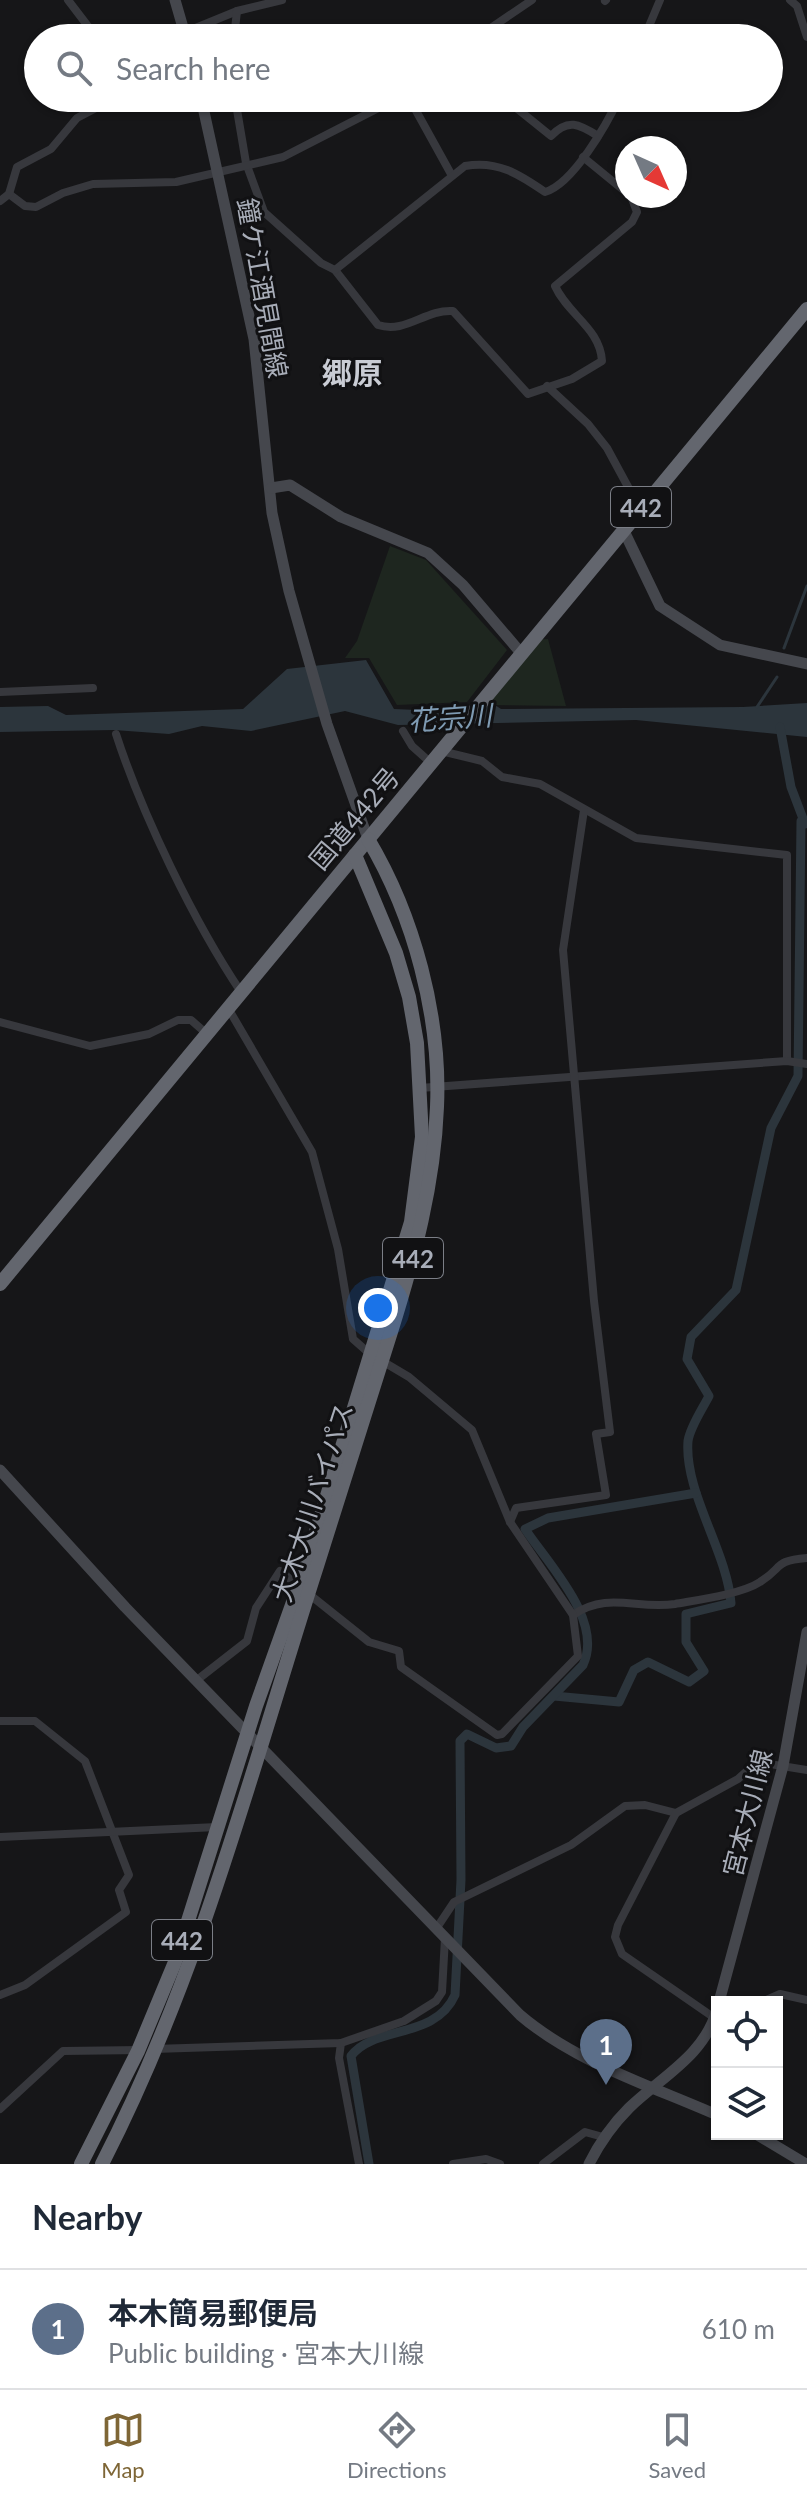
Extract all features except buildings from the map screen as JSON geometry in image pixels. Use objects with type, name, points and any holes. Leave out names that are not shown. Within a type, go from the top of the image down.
[{"type":"highway","name":"国道442号","points":[[0,1284],[807,309]]},
{"type":"highway","name":"大木大川バイパス","points":[[102,2164],[158,2049],[203,1932],[285,1673],[304,1590],[429,1193],[438,1087],[428,1010],[415,948],[374,831]]},
{"type":"highway","name":"大木大川バイパス","points":[[355,855],[396,953],[409,997],[420,1088],[422,1137],[411,1222],[376,1357]]},
{"type":"highway","name":"大木大川バイパス","points":[[81,2164],[138,2051],[175,1962],[269,1668],[304,1590]]},
{"type":"main road","points":[[175,0],[183,24]]},
{"type":"main road","name":"鐘ケ江酒見間線","points":[[204,112],[254,339],[272,513],[307,660],[327,724],[374,831]]},
{"type":"main road","points":[[271,488],[290,485],[341,517],[428,553],[463,585],[521,653]]},
{"type":"main road","points":[[623,529],[660,606],[720,645],[807,664]]},
{"type":"main road","points":[[0,1470],[125,1607],[520,2015],[545,2034],[654,2090],[711,2113]]},
{"type":"main road","name":"宮本大川線","points":[[721,1996],[783,1766],[807,1632]]},
{"type":"main road","points":[[589,2164],[603,2137],[629,2108],[654,2090],[696,2049],[711,2024]]},
{"type":"main road","points":[[766,2140],[806,2164]]},
{"type":"street","points":[[68,0],[86,24]]},
{"type":"street","points":[[208,24],[237,11],[282,0]]},
{"type":"street","points":[[497,24],[532,0]]},
{"type":"street","points":[[650,24],[660,0]]},
{"type":"street","points":[[793,0],[807,37]]},
{"type":"street","points":[[236,24],[237,11]]},
{"type":"street","points":[[0,201],[9,194],[17,167],[51,149],[77,118],[88,112]]},
{"type":"street","points":[[237,112],[246,166],[264,212],[321,263],[335,270],[378,325],[397,328],[435,313],[453,311],[528,394],[572,379],[602,361],[601,343],[561,299],[555,286],[632,222],[637,212],[635,208]]},
{"type":"street","points":[[9,194],[25,206],[36,207],[63,193],[93,184],[176,182],[296,152],[372,112]]},
{"type":"street","points":[[417,112],[451,174]]},
{"type":"street","points":[[521,112],[551,136],[560,126],[574,123],[598,136]]},
{"type":"street","points":[[335,270],[367,247],[451,174],[465,166],[492,165],[519,175],[545,192],[552,190],[583,157],[611,112]]},
{"type":"street","points":[[583,157],[615,183]]},
{"type":"street","points":[[547,386],[588,424],[607,448],[640,509]]},
{"type":"street","points":[[0,692],[93,688]]},
{"type":"street","points":[[403,731],[412,746],[431,763]]},
{"type":"street","points":[[116,734],[127,767],[171,863],[241,992]]},
{"type":"street","points":[[441,751],[482,761],[502,777],[540,784],[636,838],[787,855],[790,1062]]},
{"type":"street","points":[[510,1522],[516,1508],[529,1504],[606,1495],[596,1434],[610,1432],[563,950],[584,810]]},
{"type":"street","points":[[197,1680],[241,1649],[256,1608],[280,1571],[375,1646],[399,1651],[401,1667],[497,1735],[502,1734],[578,1656],[578,1612],[510,1522],[467,1424],[353,1339],[338,1249],[312,1152],[228,1008]]},
{"type":"street","points":[[0,1022],[90,1046],[149,1034],[178,1020],[191,1020],[207,1034]]},
{"type":"street","points":[[420,1088],[574,1075],[790,1062],[805,1064]]},
{"type":"street","points":[[578,1612],[591,1602],[671,1604],[725,1593],[759,1583],[783,1560],[807,1558]]},
{"type":"street","points":[[0,1721],[35,1721],[72,1748],[93,1777],[129,1875],[119,1890],[126,1912],[25,1985],[0,1995]]},
{"type":"street","points":[[711,2013],[622,1954],[617,1946],[618,1925],[676,1813],[738,1779],[757,1762],[807,1770]]},
{"type":"street","points":[[436,1929],[447,1907],[454,1902],[571,1845],[625,1806],[645,1805],[676,1813]]},
{"type":"street","points":[[0,1837],[218,1827]]},
{"type":"street","points":[[0,2109],[63,2051],[341,2043],[404,2021],[436,2001],[442,1992],[447,1941]]},
{"type":"street","points":[[776,1996],[780,1994],[807,2000]]},
{"type":"street","points":[[341,2043],[339,2058],[359,2164]]},
{"type":"street","points":[[543,2164],[585,2132],[591,2131],[603,2137]]},
{"type":"street","points":[[453,2164],[477,2159],[492,2159],[500,2164]]},
{"type":"shaded area","points":[[390,546],[426,560],[507,650],[467,702],[397,705],[369,658],[345,658],[357,641]]},
{"type":"shaded area","points":[[548,639],[566,706],[485,705],[531,640]]},
{"type":"water","name":"花宗川","points":[[366,660],[394,709],[439,711],[495,705],[501,709],[743,707],[807,703],[807,737],[636,720],[398,725],[345,711],[251,731],[202,726],[169,734],[114,730],[0,732],[0,707],[48,706],[66,715],[243,709],[287,669]]},
{"type":"waterway","points":[[784,648],[807,586]]},
{"type":"waterway","points":[[757,707],[777,677]]},
{"type":"waterway","points":[[780,727],[791,787],[805,824]]},
{"type":"waterway","points":[[554,1696],[619,1702],[634,1670],[648,1662],[689,1682],[704,1671],[686,1642],[686,1614],[731,1603],[722,1563],[692,1481],[688,1441],[709,1396],[687,1359],[691,1337],[736,1290],[771,1128],[798,1076],[801,821]]},
{"type":"waterway","points":[[369,2164],[351,2056],[361,2046],[374,2040],[434,2019],[446,2009],[455,1995],[461,1880],[460,1741],[467,1734],[496,1748],[511,1746],[523,1727],[583,1665],[588,1648],[586,1630],[571,1594],[525,1529],[548,1518],[696,1493]]},
{"type":"place","name":"本木簡易郵便局","points":[[606,2085]]},
{"type":"district","name":"郷原","points":[[352,372]]}]
